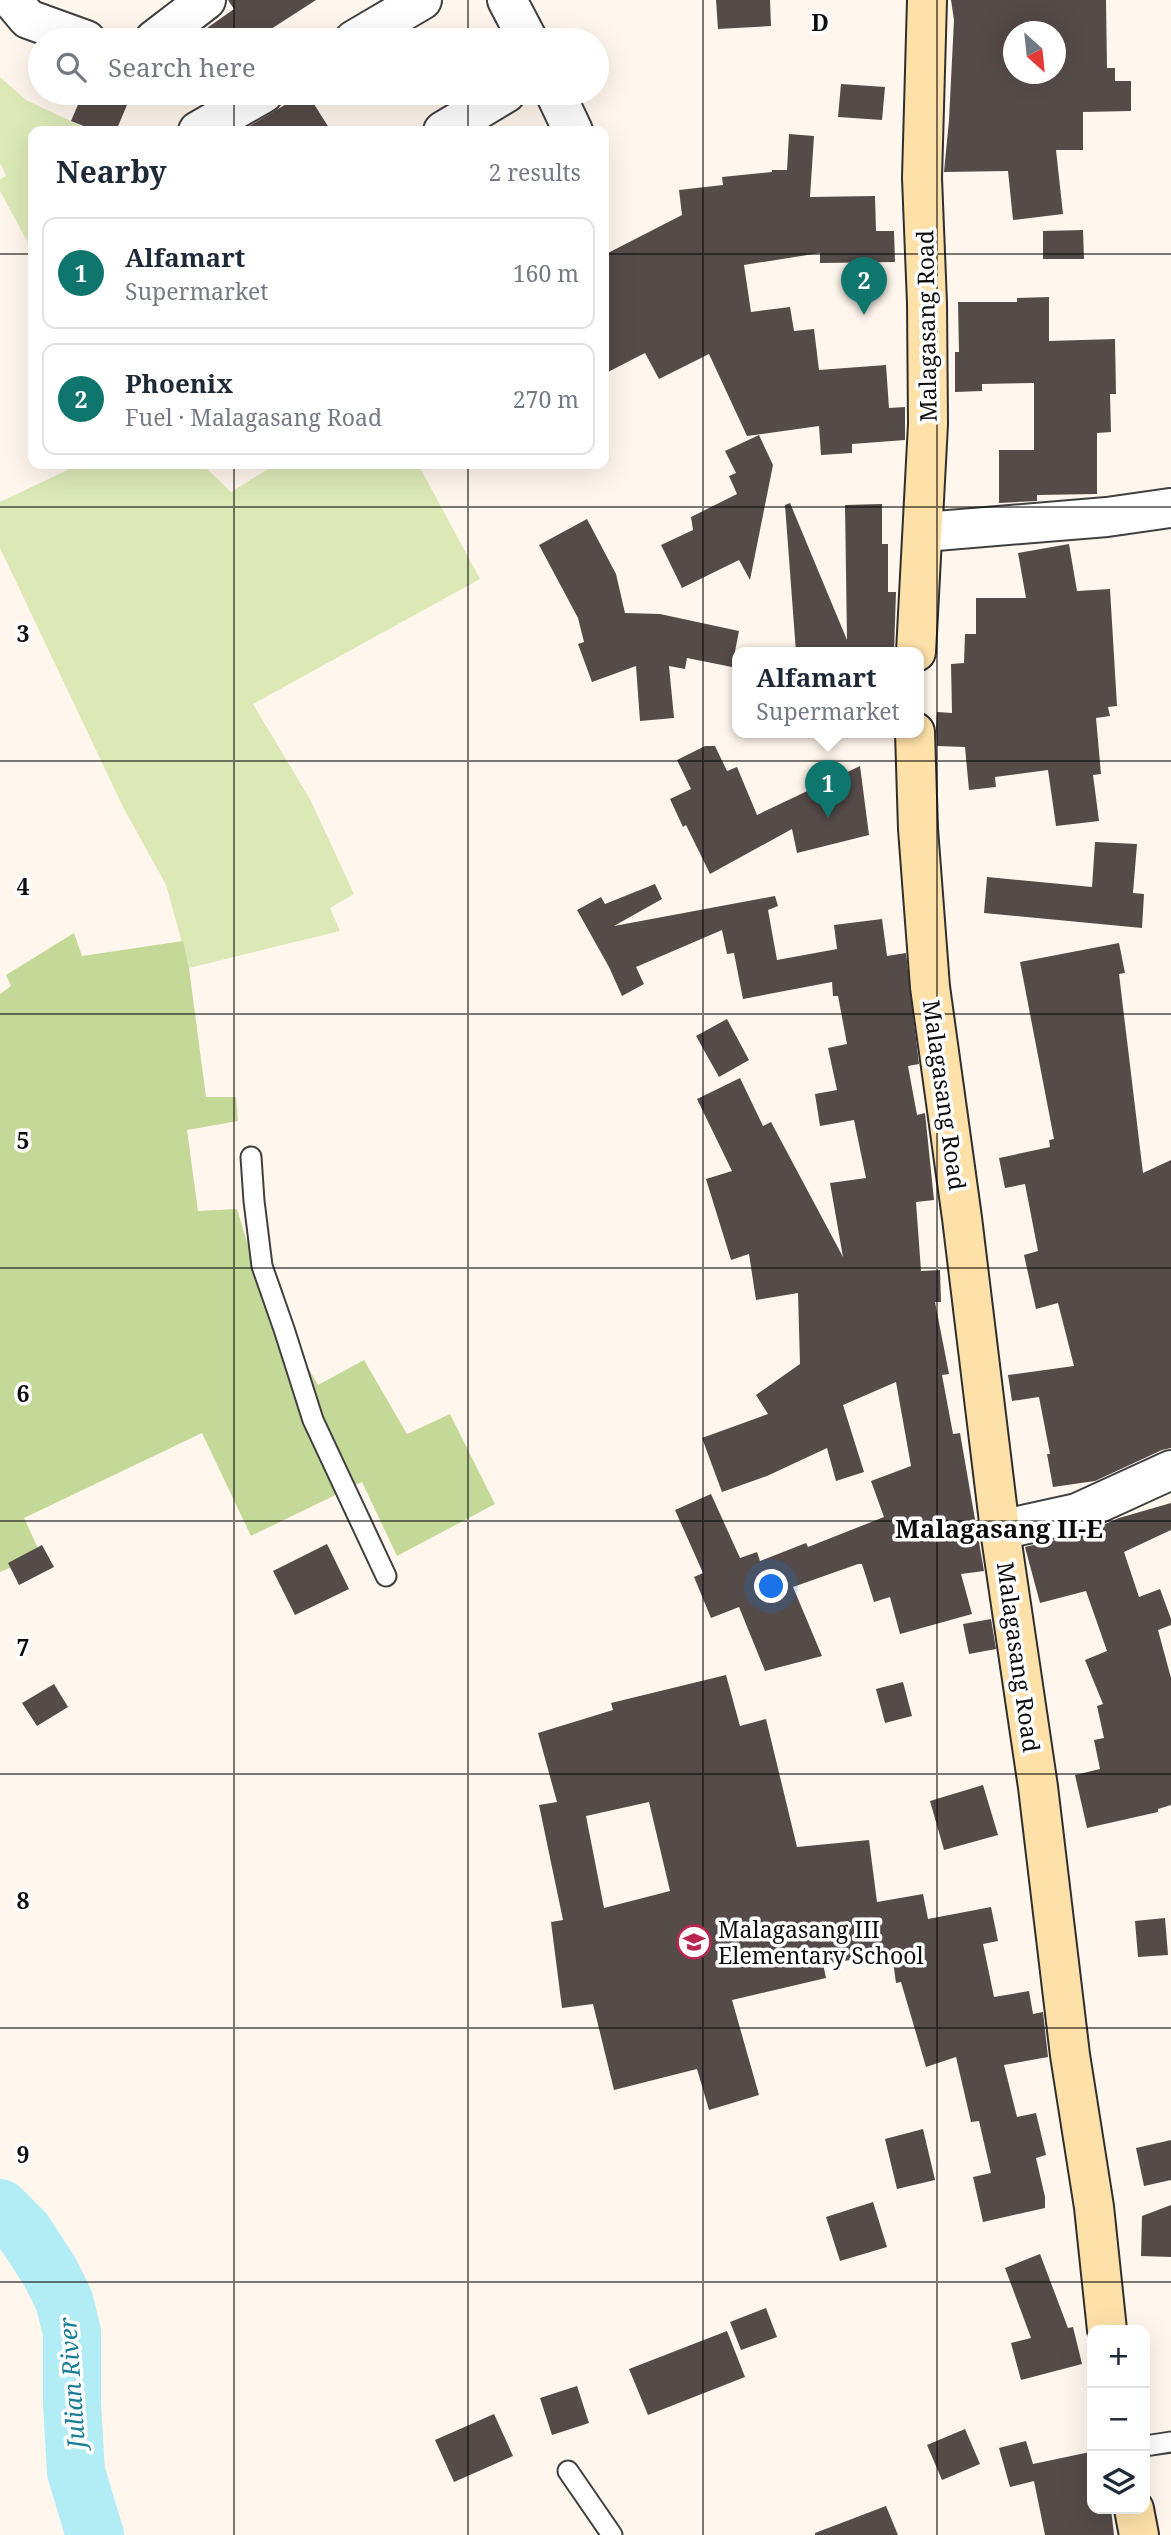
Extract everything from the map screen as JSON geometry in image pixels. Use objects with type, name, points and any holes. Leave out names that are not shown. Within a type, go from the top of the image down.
[{"type":"main road","name":"Malagasang Road","points":[[916,647],[928,424],[922,178],[927,0]]},
{"type":"main road","name":"Malagasang Road","points":[[915,738],[919,843],[930,987],[962,1218],[1000,1530],[1038,1787],[1070,2055],[1094,2207],[1106,2325]]},
{"type":"main road","points":[[1135,2514],[1139,2535]]},
{"type":"street","points":[[12,0],[29,19],[53,28]]},
{"type":"street","points":[[170,28],[206,0]]},
{"type":"street","points":[[374,28],[422,0]]},
{"type":"street","points":[[507,0],[522,28]]},
{"type":"street","points":[[207,126],[243,105]]},
{"type":"street","points":[[451,126],[486,105]]},
{"type":"street","points":[[561,105],[571,126]]},
{"type":"street","points":[[1171,496],[1171,520]]},
{"type":"street","points":[[924,532],[1107,517],[1170,508]]},
{"type":"street","points":[[1000,1530],[1077,1513],[1171,1470]]},
{"type":"lane","points":[[251,1157],[262,1266],[313,1420],[386,1576]]},
{"type":"lane","points":[[1150,2445],[1171,2442]]},
{"type":"lane","points":[[568,2471],[612,2535]]},
{"type":"green space","points":[[0,77],[28,101],[28,105],[37,105],[81,126],[28,126],[28,243],[0,191],[0,179],[6,176],[0,163]]},
{"type":"green space","points":[[69,469],[207,469],[231,492],[268,469],[421,469],[480,579],[253,704],[311,801],[354,894],[330,908],[340,931],[189,968],[166,885],[123,807],[0,548],[0,502]]},
{"type":"green space","points":[[74,933],[82,956],[183,941],[206,1097],[236,1097],[238,1121],[187,1130],[198,1211],[237,1209],[260,1285],[318,1385],[364,1360],[407,1434],[450,1414],[495,1504],[397,1556],[362,1482],[251,1536],[202,1433],[24,1518],[41,1555],[0,1572],[0,994],[11,986],[6,975]]},
{"type":"building","points":[[228,0],[316,0],[273,28],[207,28],[234,9]]},
{"type":"building","points":[[716,0],[770,0],[771,26],[718,29]]},
{"type":"building","points":[[951,0],[1106,0],[1107,68],[1115,68],[1115,81],[1131,81],[1131,111],[1083,112],[1083,150],[1056,150],[1063,214],[1013,220],[1008,171],[944,172],[954,20]]},
{"type":"building","points":[[841,84],[885,87],[882,120],[838,117]]},
{"type":"building","points":[[78,105],[127,105],[118,126],[84,126],[71,121]]},
{"type":"building","points":[[285,105],[315,105],[328,126],[249,126]]},
{"type":"building","points":[[789,134],[814,136],[810,197],[875,196],[876,231],[894,231],[895,262],[820,263],[820,253],[744,265],[751,312],[790,307],[794,331],[814,329],[819,370],[886,365],[889,408],[905,407],[905,440],[852,444],[852,453],[821,455],[819,426],[747,436],[709,354],[659,379],[645,353],[609,371],[609,252],[682,215],[679,190],[723,185],[722,177],[787,170]]},
{"type":"building","points":[[1083,230],[1084,259],[1043,259],[1043,231]]},
{"type":"building","points":[[1049,297],[1049,341],[1115,339],[1116,394],[1110,394],[1111,432],[1097,433],[1097,494],[1037,495],[1037,501],[999,503],[999,450],[1034,450],[1034,383],[982,384],[982,391],[955,392],[955,352],[959,352],[958,302],[1017,302],[1017,298]]},
{"type":"building","points":[[759,435],[773,465],[750,580],[739,560],[682,588],[661,545],[693,530],[691,517],[737,494],[729,476],[736,473],[725,451]]},
{"type":"building","points":[[790,503],[847,640],[845,505],[882,504],[882,544],[888,544],[888,592],[896,592],[894,647],[796,647],[785,505]]},
{"type":"building","points":[[587,519],[616,574],[625,613],[660,614],[739,631],[736,647],[732,647],[732,667],[687,658],[685,669],[669,666],[674,718],[640,721],[636,666],[592,682],[578,644],[584,642],[578,618],[539,545]]},
{"type":"building","points":[[1069,544],[1077,591],[1110,589],[1117,706],[1108,707],[1110,716],[1096,718],[1101,774],[1093,775],[1099,821],[1056,826],[1048,770],[995,777],[996,787],[969,790],[965,747],[937,746],[936,727],[937,712],[952,713],[951,664],[964,663],[965,634],[976,634],[976,598],[1026,598],[1018,553]]},
{"type":"building","points":[[705,746],[715,746],[727,771],[737,767],[757,815],[860,766],[869,835],[797,853],[792,829],[710,874],[670,799],[691,789],[677,760]]},
{"type":"building","points":[[1095,842],[1137,844],[1133,893],[1144,894],[1142,928],[984,913],[987,877],[1092,887]]},
{"type":"building","points":[[655,884],[662,899],[614,926],[775,896],[778,906],[768,910],[777,960],[837,949],[834,925],[882,919],[887,956],[906,953],[919,1064],[908,1066],[917,1115],[925,1113],[934,1200],[916,1202],[921,1271],[940,1270],[941,1302],[935,1302],[949,1374],[942,1375],[953,1434],[960,1433],[984,1571],[961,1574],[972,1614],[900,1634],[890,1597],[874,1602],[862,1564],[858,1564],[793,1587],[822,1656],[765,1671],[739,1607],[711,1618],[694,1577],[703,1573],[675,1510],[711,1494],[740,1558],[757,1552],[760,1561],[806,1543],[808,1547],[884,1517],[871,1481],[911,1466],[896,1382],[843,1405],[864,1472],[836,1481],[827,1448],[767,1476],[722,1492],[702,1438],[768,1414],[756,1395],[800,1364],[798,1293],[756,1300],[749,1254],[731,1260],[706,1179],[732,1171],[697,1099],[740,1078],[763,1126],[771,1122],[843,1257],[830,1183],[866,1178],[854,1120],[820,1126],[815,1094],[837,1090],[828,1048],[847,1044],[838,996],[833,996],[832,982],[743,999],[734,953],[727,954],[722,930],[636,967],[644,984],[622,996],[577,910],[601,897],[605,904]]},
{"type":"building","points":[[1119,943],[1125,973],[1119,974],[1143,1173],[1171,1160],[1171,1448],[1095,1481],[1053,1487],[1047,1454],[1050,1454],[1039,1397],[1012,1401],[1008,1375],[1074,1366],[1058,1303],[1036,1309],[1024,1255],[1038,1251],[1025,1184],[1005,1188],[999,1158],[1050,1147],[1049,1140],[1054,1139],[1020,962]]},
{"type":"building","points":[[727,1019],[749,1060],[719,1077],[696,1036]]},
{"type":"building","points":[[1171,1503],[1171,1530],[1124,1552],[1139,1597],[1160,1589],[1171,1619],[1171,1625],[1158,1630],[1171,1678],[1171,1805],[1158,1809],[1158,1812],[1087,1828],[1075,1775],[1100,1769],[1094,1740],[1104,1738],[1097,1706],[1103,1704],[1085,1660],[1107,1651],[1086,1591],[1040,1603],[1025,1547],[1082,1534],[1119,1518]]},
{"type":"building","points":[[327,1544],[349,1589],[295,1615],[273,1571]]},
{"type":"building","points":[[42,1545],[54,1567],[19,1585],[8,1563]]},
{"type":"building","points":[[991,1619],[996,1649],[969,1654],[963,1624]]},
{"type":"building","points":[[726,1675],[740,1726],[766,1719],[797,1847],[869,1840],[877,1902],[923,1894],[928,1919],[991,1907],[998,1941],[983,1944],[994,1997],[1029,1991],[1033,2014],[1043,2012],[1048,2057],[1004,2065],[1017,2117],[1036,2113],[1046,2155],[1036,2158],[1045,2208],[983,2222],[973,2177],[991,2173],[979,2121],[971,2122],[956,2057],[926,2067],[901,1982],[896,1983],[892,1954],[823,1964],[826,1978],[732,2000],[759,2095],[709,2110],[697,2069],[614,2090],[593,2004],[562,2008],[551,1922],[563,1920],[539,1805],[557,1802],[538,1733],[613,1710],[611,1703]],"holes":[[[649,1802],[670,1891],[604,1908],[586,1816]]]},
{"type":"building","points":[[903,1682],[912,1716],[885,1723],[876,1689]]},
{"type":"building","points":[[54,1684],[68,1707],[37,1726],[22,1703]]},
{"type":"building","points":[[983,1785],[998,1835],[944,1850],[930,1801]]},
{"type":"building","points":[[1165,1918],[1168,1955],[1138,1957],[1135,1921]]},
{"type":"building","points":[[923,2129],[935,2180],[897,2189],[885,2139]]},
{"type":"building","points":[[1171,2140],[1171,2180],[1144,2186],[1136,2148]]},
{"type":"building","points":[[873,2202],[887,2247],[840,2261],[826,2217]]},
{"type":"building","points":[[1171,2205],[1171,2257],[1141,2256],[1142,2216]]},
{"type":"building","points":[[1040,2254],[1068,2328],[1073,2327],[1082,2364],[1021,2380],[1011,2343],[1031,2338],[1005,2268]]},
{"type":"building","points":[[766,2308],[777,2337],[741,2350],[730,2322]]},
{"type":"building","points":[[727,2331],[745,2377],[648,2415],[629,2369]]},
{"type":"building","points":[[577,2386],[589,2423],[552,2435],[540,2398]]},
{"type":"building","points":[[494,2414],[513,2456],[454,2482],[435,2440]]},
{"type":"building","points":[[965,2429],[980,2464],[942,2480],[927,2445]]},
{"type":"building","points":[[1026,2441],[1033,2464],[1087,2453],[1087,2514],[1112,2514],[1114,2535],[1045,2535],[1034,2481],[1010,2487],[999,2448]]},
{"type":"building","points":[[886,2506],[898,2535],[815,2535],[815,2533]]},
{"type":"waterway","name":"Julian River","points":[[0,2208],[24,2232],[50,2272],[64,2300],[72,2332],[76,2472],[95,2535]]},
{"type":"place","name":"Phoenix","points":[[864,315]]},
{"type":"place","name":"Alfamart","points":[[828,818]]},
{"type":"place","name":"Malagasang III Elementary School","points":[[694,1942]]},
{"type":"district","name":"Malagasang II-E","points":[[999,1528]]}]
